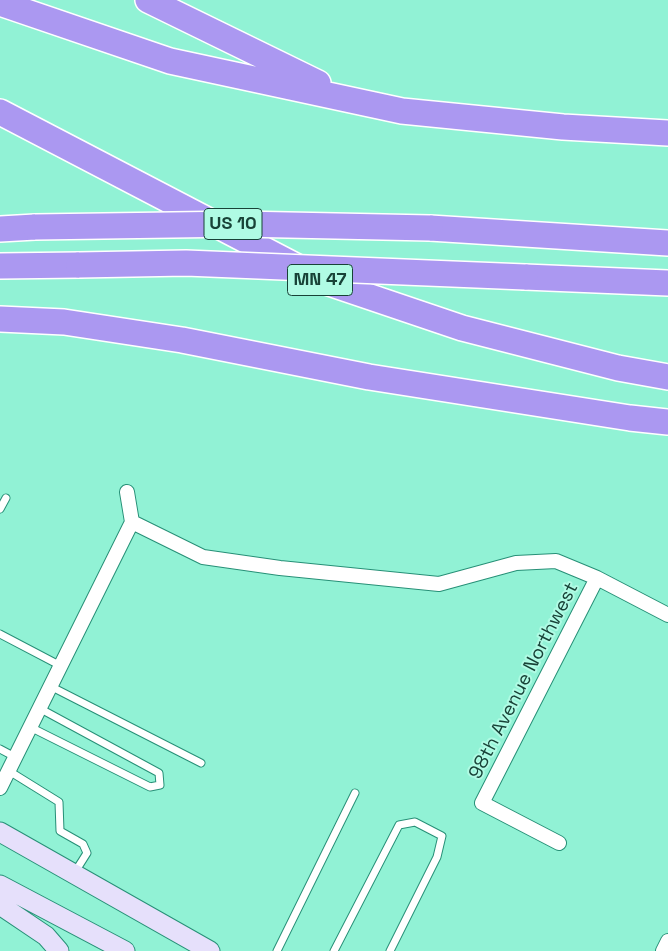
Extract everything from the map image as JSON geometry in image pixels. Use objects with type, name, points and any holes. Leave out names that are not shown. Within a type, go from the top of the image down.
[{"type":"highway","points":[[148,0],[354,100]]},
{"type":"highway","points":[[0,3],[170,61],[412,112],[563,127],[668,133]]},
{"type":"highway","name":"MN 47","points":[[0,112],[326,282],[462,328],[618,368],[668,377]]},
{"type":"highway","name":"US 10","points":[[0,229],[241,224],[430,228],[668,243]]},
{"type":"highway","name":"US 10","points":[[0,266],[186,263],[668,283]]},
{"type":"highway","points":[[0,319],[83,325],[182,340],[369,377],[630,418],[668,422]]},
{"type":"main road","points":[[0,832],[210,951]]},
{"type":"main road","points":[[0,885],[125,951]]},
{"type":"main road","points":[[0,905],[46,936],[59,951]]},
{"type":"street","points":[[0,788],[132,522],[127,492]]},
{"type":"street","points":[[132,522],[203,557],[280,568],[365,574],[439,584],[516,563],[556,561],[598,578],[668,615]]},
{"type":"street","name":"98th Avenue Northwest","points":[[559,843],[482,804],[598,578]]},
{"type":"street","points":[[663,951],[668,941]]},
{"type":"lane","points":[[0,509],[6,498]]},
{"type":"lane","points":[[0,634],[61,666]]},
{"type":"lane","points":[[50,686],[201,763]]},
{"type":"lane","points":[[30,727],[150,787],[160,785],[159,773],[39,708]]},
{"type":"lane","points":[[0,749],[15,757]]},
{"type":"lane","points":[[9,771],[59,802],[60,830],[83,844],[87,852],[74,874]]},
{"type":"lane","points":[[277,951],[355,794]]},
{"type":"lane","points":[[334,951],[399,825],[415,822],[442,836],[437,858],[390,951]]}]
